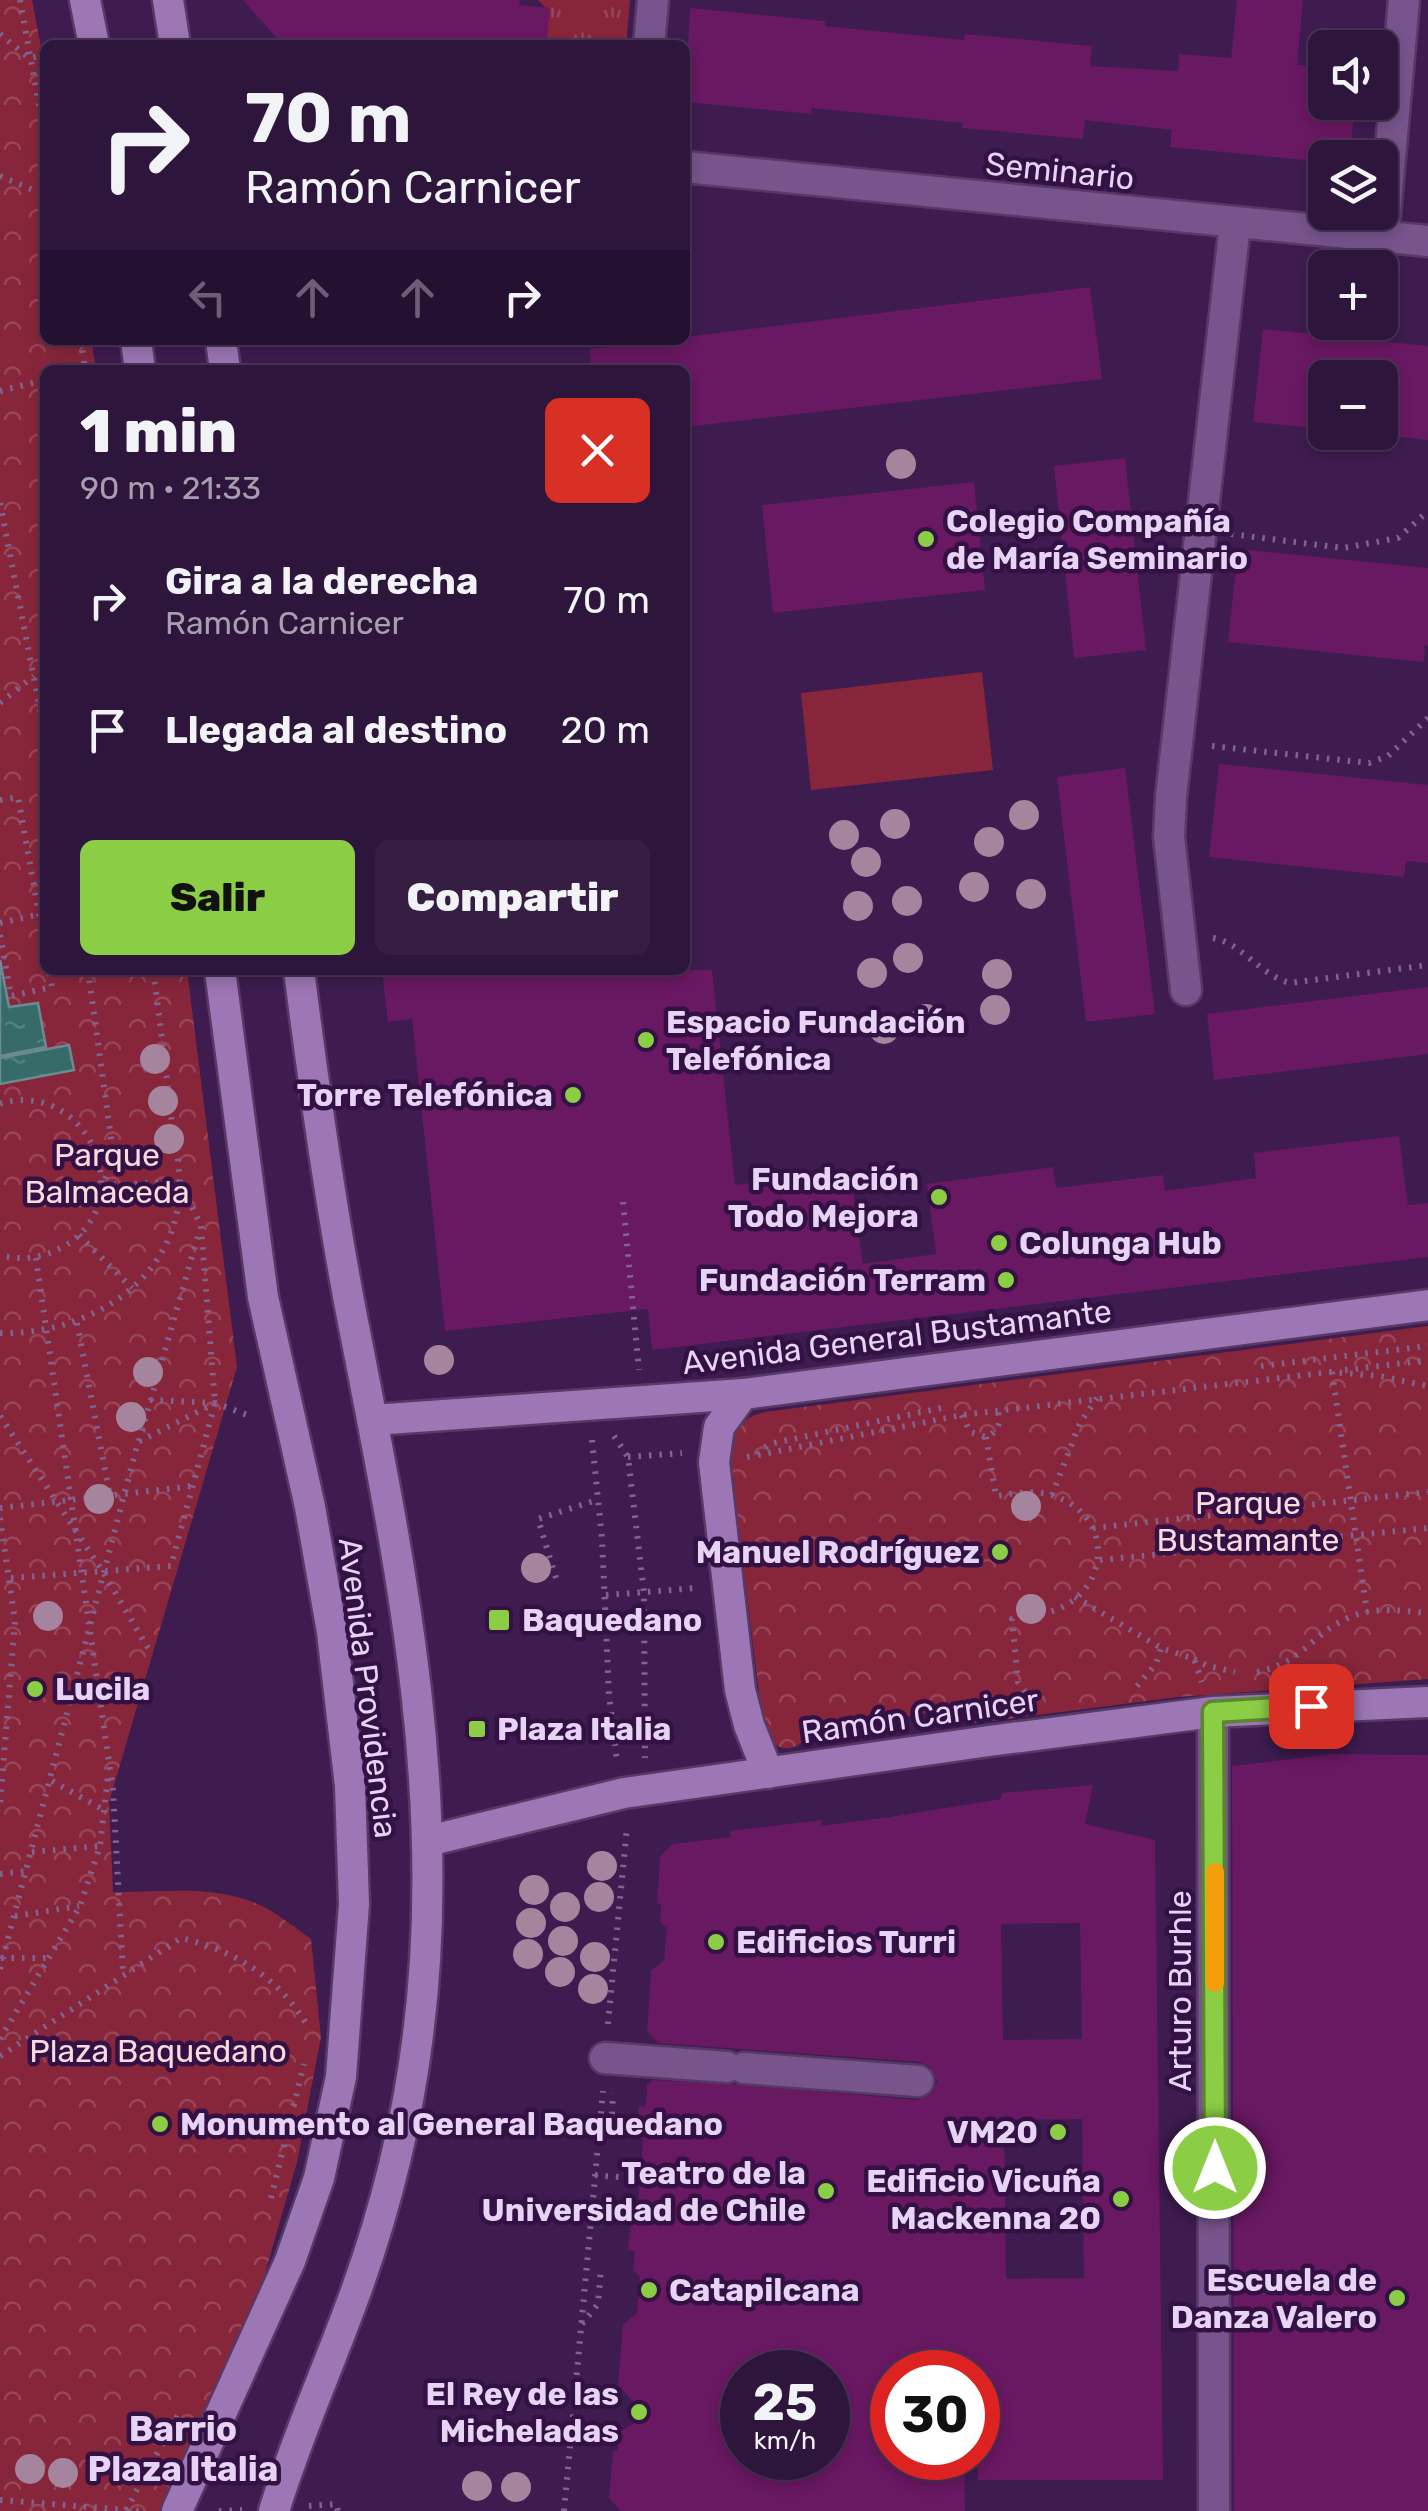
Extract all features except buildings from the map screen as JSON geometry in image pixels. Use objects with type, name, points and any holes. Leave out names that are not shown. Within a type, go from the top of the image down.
[{"type":"main road","points":[[86,0],[93,40]]},
{"type":"main road","points":[[168,0],[175,40]]},
{"type":"main road","name":"Avenida Providencia","points":[[177,2511],[290,2261],[319,2178],[341,2077],[354,1904],[350,1786],[332,1632],[310,1508],[263,1297],[221,975]]},
{"type":"main road","name":"Avenida Providencia","points":[[274,2511],[357,2287],[398,2154],[418,2034],[428,1934],[428,1841],[408,1615],[320,1140],[300,975]]},
{"type":"main road","name":"Avenida General Bustamante","points":[[373,1420],[743,1394],[1428,1305]]},
{"type":"main road","points":[[743,1394],[720,1426],[714,1462],[740,1690],[748,1725],[768,1773]]},
{"type":"main road","name":"Ramón Carnicer","points":[[428,1841],[634,1791],[1213,1712],[1428,1702]]},
{"type":"street","points":[[649,40],[653,0]]},
{"type":"street","points":[[1383,237],[1404,0]]},
{"type":"street","name":"Seminario","points":[[690,168],[1428,241]]},
{"type":"street","points":[[1186,990],[1170,837],[1176,741],[1235,224]]},
{"type":"street","name":"Arturo Burhle","points":[[1213,1712],[1214,2511]]},
{"type":"street","points":[[605,2058],[918,2081]]},
{"type":"path","points":[[20,0],[40,113]]},
{"type":"path","points":[[0,34],[29,58]]},
{"type":"path","points":[[29,58],[40,56]]},
{"type":"path","points":[[0,176],[40,193]]},
{"type":"path","points":[[0,391],[40,381]]},
{"type":"path","points":[[0,503],[40,708]]},
{"type":"path","points":[[1203,530],[1342,548],[1398,538],[1428,511]]},
{"type":"path","points":[[0,703],[34,676]]},
{"type":"path","points":[[1176,741],[1370,764],[1388,756],[1428,718]]},
{"type":"path","points":[[0,800],[18,797],[40,903]]},
{"type":"path","points":[[0,923],[40,913]]},
{"type":"path","points":[[1178,932],[1228,941],[1272,977],[1290,982],[1428,965]]},
{"type":"path","points":[[0,935],[12,996],[52,987],[50,975]]},
{"type":"path","points":[[0,1255],[36,1258],[60,1250],[80,1235],[94,1215],[114,1160],[89,975]]},
{"type":"path","points":[[0,1333],[45,1332],[78,1323],[132,1288],[164,1248],[173,1228],[180,1182],[154,975]]},
{"type":"path","points":[[0,1104],[34,1100],[58,1108],[79,1122],[94,1143],[102,1185]]},
{"type":"path","points":[[102,1185],[180,1182]]},
{"type":"path","points":[[11,1578],[171,1566],[215,1404],[201,1226],[180,1182]]},
{"type":"path","points":[[624,1202],[642,1401]]},
{"type":"path","points":[[0,1970],[138,1442],[201,1226]]},
{"type":"path","points":[[80,1235],[132,1288]]},
{"type":"path","points":[[36,1258],[109,1768],[123,1974]]},
{"type":"path","points":[[78,1323],[110,1496]]},
{"type":"path","points":[[628,1456],[681,1452],[699,1462],[714,1462],[997,1410],[1428,1360]]},
{"type":"path","points":[[1331,1372],[1380,1376],[1428,1386]]},
{"type":"path","points":[[1331,1372],[1367,1612]]},
{"type":"path","points":[[1052,1496],[1080,1423],[1096,1398]]},
{"type":"path","points":[[150,1400],[215,1404],[264,1421]]},
{"type":"path","points":[[138,1442],[215,1404]]},
{"type":"path","points":[[564,2511],[628,1811],[634,1791],[644,1593],[628,1456],[592,1404]]},
{"type":"path","points":[[592,1404],[592,1462],[606,1595],[609,1695],[634,1791]]},
{"type":"path","points":[[756,1455],[769,1444],[941,1408]]},
{"type":"path","points":[[962,1415],[970,1432],[986,1438],[998,1426],[997,1410]]},
{"type":"path","points":[[0,1416],[148,1648]]},
{"type":"path","points":[[986,1438],[996,1496],[1052,1496],[1071,1504],[1093,1528],[1100,1560],[1076,1597],[1061,1608],[1012,1618],[1018,1682],[1031,1702],[1049,1700]]},
{"type":"path","points":[[0,1508],[193,1486]]},
{"type":"path","points":[[1093,1528],[1428,1492]]},
{"type":"path","points":[[556,1578],[538,1519],[597,1500]]},
{"type":"path","points":[[0,1518],[15,1620],[0,1805]]},
{"type":"path","points":[[1100,1560],[1428,1528]]},
{"type":"path","points":[[606,1595],[728,1585]]},
{"type":"path","points":[[1076,1597],[1162,1648],[1224,1671],[1241,1673],[1276,1668],[1337,1624],[1367,1612],[1428,1613]]},
{"type":"path","points":[[1132,1690],[1156,1664],[1162,1648]]},
{"type":"path","points":[[1194,1659],[1213,1712]]},
{"type":"path","points":[[0,2039],[80,1906],[100,1846],[109,1768]]},
{"type":"path","points":[[52,1781],[104,1810]]},
{"type":"path","points":[[32,1852],[100,1846]]},
{"type":"path","points":[[0,1874],[27,1871]]},
{"type":"path","points":[[15,1916],[80,1906]]},
{"type":"path","points":[[0,2056],[182,1938],[210,1944],[260,1971],[294,2003],[312,2032]]},
{"type":"path","points":[[2,1958],[49,1958]]},
{"type":"path","points":[[267,2210],[307,2050]]},
{"type":"path","points":[[611,2135],[616,2096]]},
{"type":"path","points":[[595,2176],[640,2179]]},
{"type":"path","points":[[581,2325],[598,2304],[601,2268]]},
{"type":"path","points":[[126,2510],[182,2408]]},
{"type":"path","points":[[0,2500],[144,2511]]},
{"type":"green space","name":"Plaza Baquedano","points":[[0,0],[32,0],[40,42],[40,345],[92,345],[95,365],[40,365],[40,975],[188,975],[237,1367],[109,1802],[113,1892],[191,1891],[229,1895],[248,1900],[284,1919],[311,1939],[321,2037],[297,2162],[260,2291],[161,2511],[0,2511],[0,1084],[74,1070],[69,1045],[0,1058],[45,1047],[9,1008],[0,960]]},
{"type":"green space","points":[[538,0],[630,0],[626,40],[546,40],[549,11]]},
{"type":"green space","points":[[982,672],[993,770],[811,790],[801,693]]},
{"type":"green space","name":"Parque Bustamante","points":[[1428,1326],[1428,1679],[1178,1697],[974,1723],[956,1709],[813,1730],[799,1745],[788,1748],[769,1741],[763,1725],[729,1450],[733,1435],[745,1420],[765,1412]]},
{"type":"water","points":[[0,960],[9,1007],[38,1003],[46,1047],[0,1056]]},
{"type":"water","points":[[69,1045],[74,1070],[0,1084],[0,1058]]},
{"type":"slow traffic","points":[[1215,1872],[1215,1983]]},
{"type":"place","name":"Colegio Compañía de María Seminario","points":[[926,539]]},
{"type":"place","name":"Espacio Fundación Telefónica","points":[[646,1040]]},
{"type":"place","name":"Torre Telefónica","points":[[573,1095]]},
{"type":"place","name":"Fundación Todo Mejora","points":[[939,1197]]},
{"type":"place","name":"Colunga Hub","points":[[999,1243]]},
{"type":"place","name":"Fundación Terram","points":[[1006,1280]]},
{"type":"place","name":"Manuel Rodríguez","points":[[1000,1552]]},
{"type":"place","name":"Baquedano","points":[[499,1620]]},
{"type":"place","name":"Lucila","points":[[35,1689]]},
{"type":"place","name":"Plaza Italia","points":[[477,1729]]},
{"type":"place","name":"Edificios Turri","points":[[716,1942]]},
{"type":"place","name":"Monumento al General Baquedano","points":[[160,2124]]},
{"type":"place","name":"VM20","points":[[1058,2132]]},
{"type":"place","name":"Teatro de la Universidad de Chile","points":[[826,2191]]},
{"type":"place","name":"Edificio Vicuña Mackenna 20","points":[[1121,2199]]},
{"type":"place","name":"Catapilcana","points":[[649,2290]]},
{"type":"place","name":"Escuela de Danza Valero","points":[[1397,2298]]},
{"type":"place","name":"El Rey de las Micheladas","points":[[639,2412]]},
{"type":"district","name":"Barrio Plaza Italia","points":[[183,2449]]},
{"type":"route","points":[[1215,2168],[1213,1712],[1311,1706]]},
{"type":"park label","name":"Parque Balmaceda","points":[[107,1174]]}]
